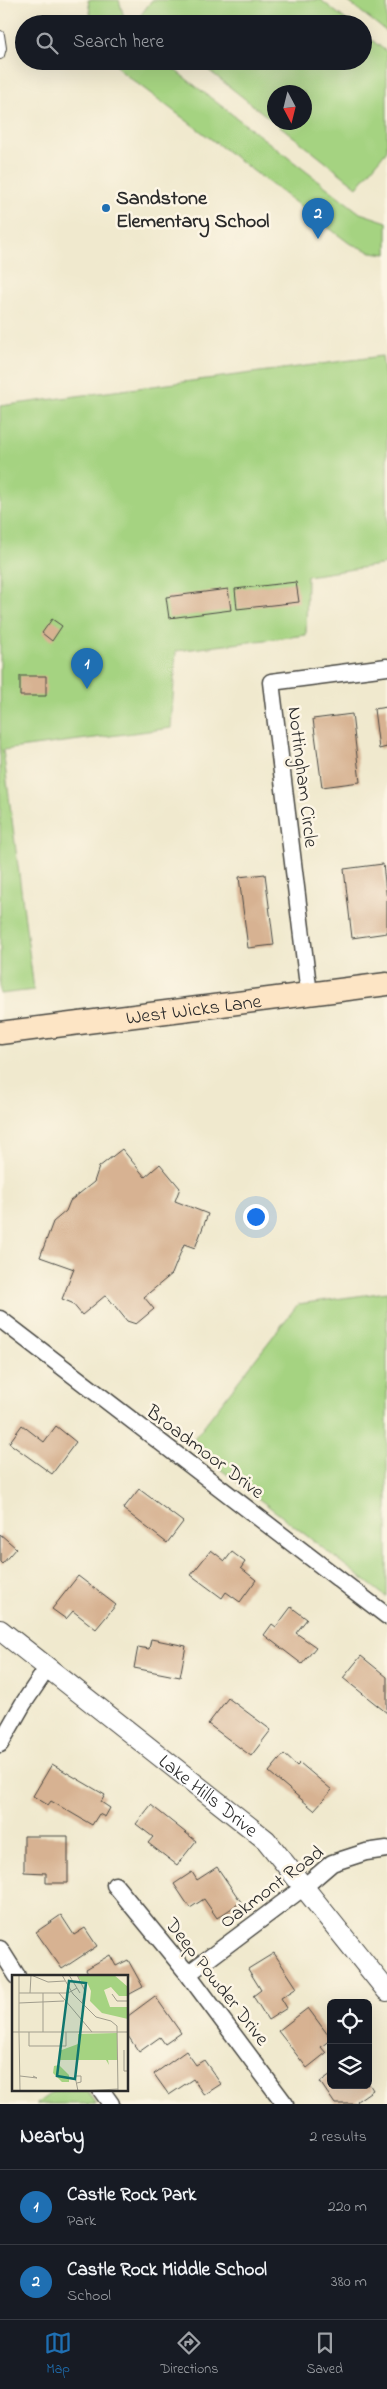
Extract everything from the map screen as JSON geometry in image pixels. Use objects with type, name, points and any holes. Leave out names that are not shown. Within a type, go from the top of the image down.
[{"type":"main road","name":"West Wicks Lane","points":[[0,1033],[387,984]]},
{"type":"street","name":"Nottingham Circle","points":[[309,994],[271,682],[387,667]]},
{"type":"street","name":"Broadmoor Drive","points":[[0,1319],[387,1616]]},
{"type":"street","name":"Lake Hills Drive","points":[[0,1630],[266,1840],[387,1990]]},
{"type":"street","points":[[0,1744],[23,1704],[48,1667]]},
{"type":"street","name":"Oakmont Road","points":[[188,1974],[332,1863],[366,1852],[387,1849]]},
{"type":"street","name":"Deep Powder Drive","points":[[115,1885],[188,1974],[285,2104]]},
{"type":"street","points":[[0,1949],[16,1975]]},
{"type":"street","points":[[102,2092],[111,2104]]},
{"type":"lane","points":[[0,35],[2,48],[0,55]]},
{"type":"green space","points":[[88,0],[119,0],[123,15],[90,15]]},
{"type":"green space","points":[[152,0],[321,0],[340,15],[141,15]]},
{"type":"green space","points":[[346,0],[387,0],[387,32],[372,20],[372,15],[365,15]]},
{"type":"green space","points":[[372,40],[387,52],[387,150],[357,187],[285,130],[312,130],[312,85],[267,85],[267,116],[208,70],[372,70]]},
{"type":"green space","points":[[120,70],[175,70],[360,213],[387,222],[387,254],[371,252],[349,243]]},
{"type":"green space","points":[[382,356],[387,393],[387,564],[307,576],[306,635],[176,651],[171,728],[3,750],[34,990],[0,994],[0,406]]},
{"type":"green space","points":[[387,1292],[387,1596],[385,1596],[189,1445],[298,1304]]},
{"type":"green space","points":[[52,2092],[87,2092],[96,2104],[36,2104]]},
{"type":"building","points":[[296,582],[299,602],[237,609],[235,589]]},
{"type":"building","points":[[228,589],[231,610],[169,618],[166,597]]},
{"type":"building","points":[[52,619],[62,626],[52,641],[42,633]]},
{"type":"building","points":[[20,676],[46,676],[46,696],[20,696]]},
{"type":"building","points":[[387,707],[387,747],[379,749],[374,709]]},
{"type":"building","points":[[352,714],[360,782],[322,787],[313,719]]},
{"type":"building","points":[[383,864],[387,901],[387,933],[352,938],[344,869]]},
{"type":"building","points":[[265,874],[274,945],[248,948],[239,877]]},
{"type":"building","points":[[122,1149],[145,1177],[160,1164],[180,1188],[175,1201],[208,1214],[195,1248],[184,1244],[172,1274],[144,1297],[154,1309],[136,1324],[127,1321],[106,1295],[82,1315],[72,1303],[62,1299],[74,1269],[40,1257],[53,1222],[66,1211],[70,1201],[94,1182],[99,1167]]},
{"type":"building","points":[[22,1425],[44,1442],[56,1426],[76,1442],[52,1474],[9,1443]]},
{"type":"building","points":[[139,1489],[183,1522],[167,1543],[123,1509]]},
{"type":"building","points":[[0,1534],[16,1548],[2,1564],[0,1562]]},
{"type":"building","points":[[211,1550],[225,1561],[232,1552],[245,1562],[241,1568],[256,1580],[240,1602],[226,1592],[222,1598],[191,1575]]},
{"type":"building","points":[[78,1576],[116,1605],[96,1629],[73,1611],[66,1619],[52,1609]]},
{"type":"building","points":[[291,1607],[307,1619],[296,1633],[316,1647],[302,1664],[264,1635],[272,1624],[276,1627]]},
{"type":"building","points":[[151,1639],[186,1646],[180,1677],[134,1668],[138,1647],[149,1649]]},
{"type":"building","points":[[361,1656],[387,1677],[387,1713],[343,1678]]},
{"type":"building","points":[[228,1698],[271,1730],[251,1756],[208,1724]]},
{"type":"building","points":[[284,1754],[297,1766],[300,1763],[332,1790],[314,1810],[269,1772]]},
{"type":"building","points":[[52,1764],[105,1795],[101,1802],[110,1808],[105,1817],[99,1814],[92,1825],[51,1801],[48,1805],[33,1796]]},
{"type":"building","points":[[151,1805],[196,1841],[177,1865],[148,1843],[153,1837],[136,1824]]},
{"type":"building","points":[[24,1836],[68,1836],[68,1883],[46,1883],[46,1873],[24,1872]]},
{"type":"building","points":[[217,1867],[241,1902],[217,1918],[204,1899],[190,1908],[174,1884],[192,1872],[197,1880]]},
{"type":"building","points":[[61,1915],[74,1935],[85,1928],[97,1946],[62,1969],[36,1932]]},
{"type":"building","points":[[274,1953],[297,1988],[281,1998],[287,2008],[268,2020],[253,1996],[261,1990],[248,1969]]},
{"type":"building","points":[[110,1955],[116,1966],[128,1960],[143,1987],[129,1994],[129,1975],[89,1975],[86,1969]]},
{"type":"building","points":[[155,1996],[181,2033],[165,2044],[160,2037],[139,2052],[129,2037],[129,2015]]},
{"type":"building","points":[[308,2008],[327,2034],[327,2042],[321,2047],[326,2053],[307,2068],[278,2031]]},
{"type":"building","points":[[186,2051],[196,2065],[204,2060],[221,2084],[204,2095],[193,2079],[169,2095],[154,2074]]},
{"type":"building","points":[[327,2077],[327,2089],[372,2088],[373,2090],[357,2101],[359,2104],[335,2104],[320,2082]]},
{"type":"place","name":"Sandstone Elementary School","points":[[106,208]]},
{"type":"place","name":"Castle Rock Middle School","points":[[318,239]]},
{"type":"place","name":"Castle Rock Park","points":[[87,689]]}]
